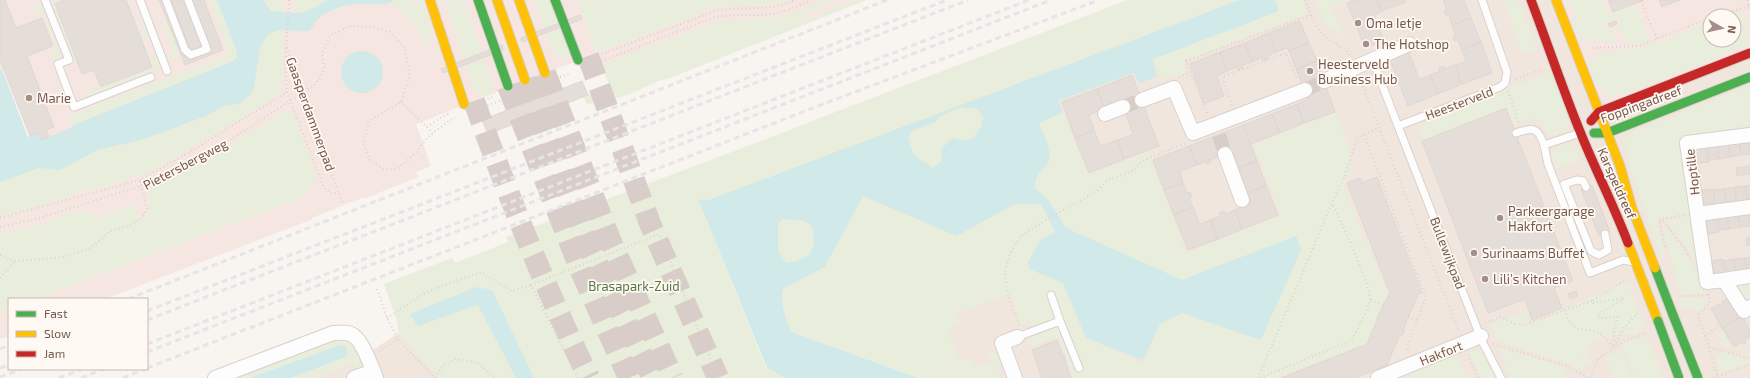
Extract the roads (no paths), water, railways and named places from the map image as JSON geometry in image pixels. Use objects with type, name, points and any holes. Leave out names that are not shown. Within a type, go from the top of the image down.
[{"type":"main road","points":[[430,0],[464,104]]},
{"type":"main road","points":[[478,0],[505,90]]},
{"type":"main road","points":[[497,0],[525,80]]},
{"type":"main road","points":[[519,0],[545,73]]},
{"type":"main road","points":[[555,0],[578,60]]},
{"type":"main road","name":"Karspeldreef","points":[[1531,0],[1581,133],[1597,171],[1615,207],[1679,378]]},
{"type":"main road","name":"Karspeldreef","points":[[1556,0],[1620,166],[1632,208],[1698,378]]},
{"type":"main road","name":"Foppingadreef","points":[[1581,133],[1599,112],[1750,54]]},
{"type":"main road","name":"Foppingadreef","points":[[1581,133],[1607,133],[1750,77]]},
{"type":"street","points":[[1324,81],[1409,44]]},
{"type":"street","points":[[1142,100],[1174,88],[1193,133],[1215,128],[1236,117],[1303,91]]},
{"type":"street","points":[[1105,114],[1123,108]]},
{"type":"street","name":"Hoptille","points":[[1724,280],[1707,289],[1698,214],[1687,143],[1750,135]]},
{"type":"street","points":[[1225,154],[1242,200]]},
{"type":"street","name":"Hoptille","points":[[1698,214],[1750,207]]},
{"type":"street","points":[[1750,276],[1724,280],[1744,311],[1750,307]]},
{"type":"street","points":[[215,378],[333,333],[344,332],[355,336],[372,369],[354,378]]},
{"type":"street","name":"Hakfort","points":[[1378,378],[1414,364],[1480,334]]},
{"type":"street","points":[[1015,378],[1002,343],[1020,336]]},
{"type":"lane","points":[[45,0],[69,60],[58,64],[74,107],[151,77]]},
{"type":"lane","points":[[140,0],[168,72]]},
{"type":"lane","points":[[188,0],[202,35],[207,49],[191,55],[187,53],[185,50],[183,43],[166,0],[185,50],[191,55],[202,51],[207,49],[188,0]]},
{"type":"lane","points":[[436,0],[443,13]]},
{"type":"lane","name":"Heesterveld","points":[[1398,126],[1500,87],[1505,83],[1507,72],[1482,0]]},
{"type":"lane","points":[[1563,18],[1566,4]]},
{"type":"lane","points":[[452,42],[464,104]]},
{"type":"lane","points":[[1367,63],[1376,69],[1398,126]]},
{"type":"lane","name":"Bullewijkpad","points":[[1398,126],[1480,334],[1501,378]]},
{"type":"lane","points":[[1516,133],[1529,128],[1540,134],[1548,164],[1560,185],[1591,251],[1599,255],[1608,250],[1605,234]]},
{"type":"lane","points":[[1544,145],[1581,133]]},
{"type":"lane","points":[[1560,185],[1577,180],[1583,181],[1586,187]]},
{"type":"lane","points":[[1560,185],[1590,273],[1623,260],[1636,262]]},
{"type":"lane","points":[[1051,295],[1079,368]]},
{"type":"lane","points":[[1020,336],[1060,321]]},
{"type":"water","points":[[217,0],[263,0],[271,11],[301,13],[316,7],[327,0],[394,0],[386,4],[355,4],[336,8],[318,19],[308,31],[278,30],[268,34],[260,47],[254,87],[251,95],[239,104],[224,106],[206,116],[141,140],[97,150],[60,170],[39,168],[0,182],[0,70],[2,69],[28,137],[38,133],[41,140],[71,128],[73,125],[234,61],[237,57],[237,52]]},
{"type":"water","points":[[1240,0],[1275,0],[1279,11],[1153,59],[1157,76],[1140,84],[1133,73],[1058,101],[1063,112],[1039,123],[1048,146],[1050,156],[1047,164],[1036,178],[1035,182],[1035,188],[1049,201],[1066,228],[1182,280],[1296,236],[1301,250],[1261,340],[1182,313],[1160,324],[1143,360],[1086,338],[1063,283],[1029,269],[1028,262],[1040,240],[1055,232],[1041,204],[1015,204],[957,236],[863,196],[825,267],[783,289],[782,300],[784,311],[792,332],[918,378],[785,378],[767,368],[698,199],[708,200]],"holes":[[[961,107],[977,109],[983,116],[982,126],[972,139],[960,140],[953,138],[941,149],[941,162],[933,168],[913,154],[908,137],[912,131],[935,122],[940,116]],[[783,219],[803,221],[810,224],[813,231],[813,247],[809,254],[802,259],[788,263],[781,258],[778,247],[778,224]]]},
{"type":"water","points":[[358,51],[366,51],[374,54],[380,60],[383,72],[380,84],[374,90],[366,93],[358,93],[350,90],[344,84],[341,76],[341,68],[344,60],[350,54]]},
{"type":"water","points":[[476,287],[492,290],[534,378],[516,378],[478,305],[418,326],[410,314]]},
{"type":"water","points":[[340,345],[345,346],[348,353],[346,357],[291,378],[249,378]]},
{"type":"tunnel","points":[[588,56],[651,226],[718,378]]},
{"type":"tunnel","points":[[545,73],[611,242],[673,378]]},
{"type":"tunnel","points":[[525,80],[590,249],[653,378]]},
{"type":"tunnel","points":[[1305,90],[1324,81]]},
{"type":"tunnel","points":[[508,86],[582,273],[629,378]]},
{"type":"tunnel","points":[[1123,107],[1142,100]]},
{"type":"tunnel","points":[[474,101],[528,241],[557,310],[589,378]]},
{"type":"tunnel","points":[[1219,135],[1225,154]]},
{"type":"railway","points":[[131,298],[887,0]]},
{"type":"railway","points":[[148,311],[947,0]]},
{"type":"railway","points":[[148,320],[968,0]]},
{"type":"railway","points":[[148,344],[1029,0]]},
{"type":"railway","points":[[148,352],[1051,0]]},
{"type":"railway","points":[[148,368],[823,104],[1099,0]]},
{"type":"railway","points":[[0,349],[8,345]]},
{"type":"railway","points":[[0,368],[8,365]]},
{"type":"railway","points":[[0,377],[19,370]]},
{"type":"railway","points":[[59,378],[79,370]]},
{"type":"railway","points":[[81,378],[101,370]]},
{"type":"railway","points":[[123,378],[143,370]]},
{"type":"place","name":"Oma Ietje","points":[[1358,23]]},
{"type":"place","name":"The Hotshop","points":[[1366,44]]},
{"type":"place","name":"Heesterveld Business Hub","points":[[1310,71]]},
{"type":"place","name":"Marie","points":[[29,98]]},
{"type":"place","name":"Parkeergarage Hakfort","points":[[1500,218]]},
{"type":"place","name":"Surinaams Buffet","points":[[1474,253]]},
{"type":"place","name":"Lili's Kitchen","points":[[1485,279]]},
{"type":"park label","name":"Brasapark-Zuid","points":[[634,286]]}]
